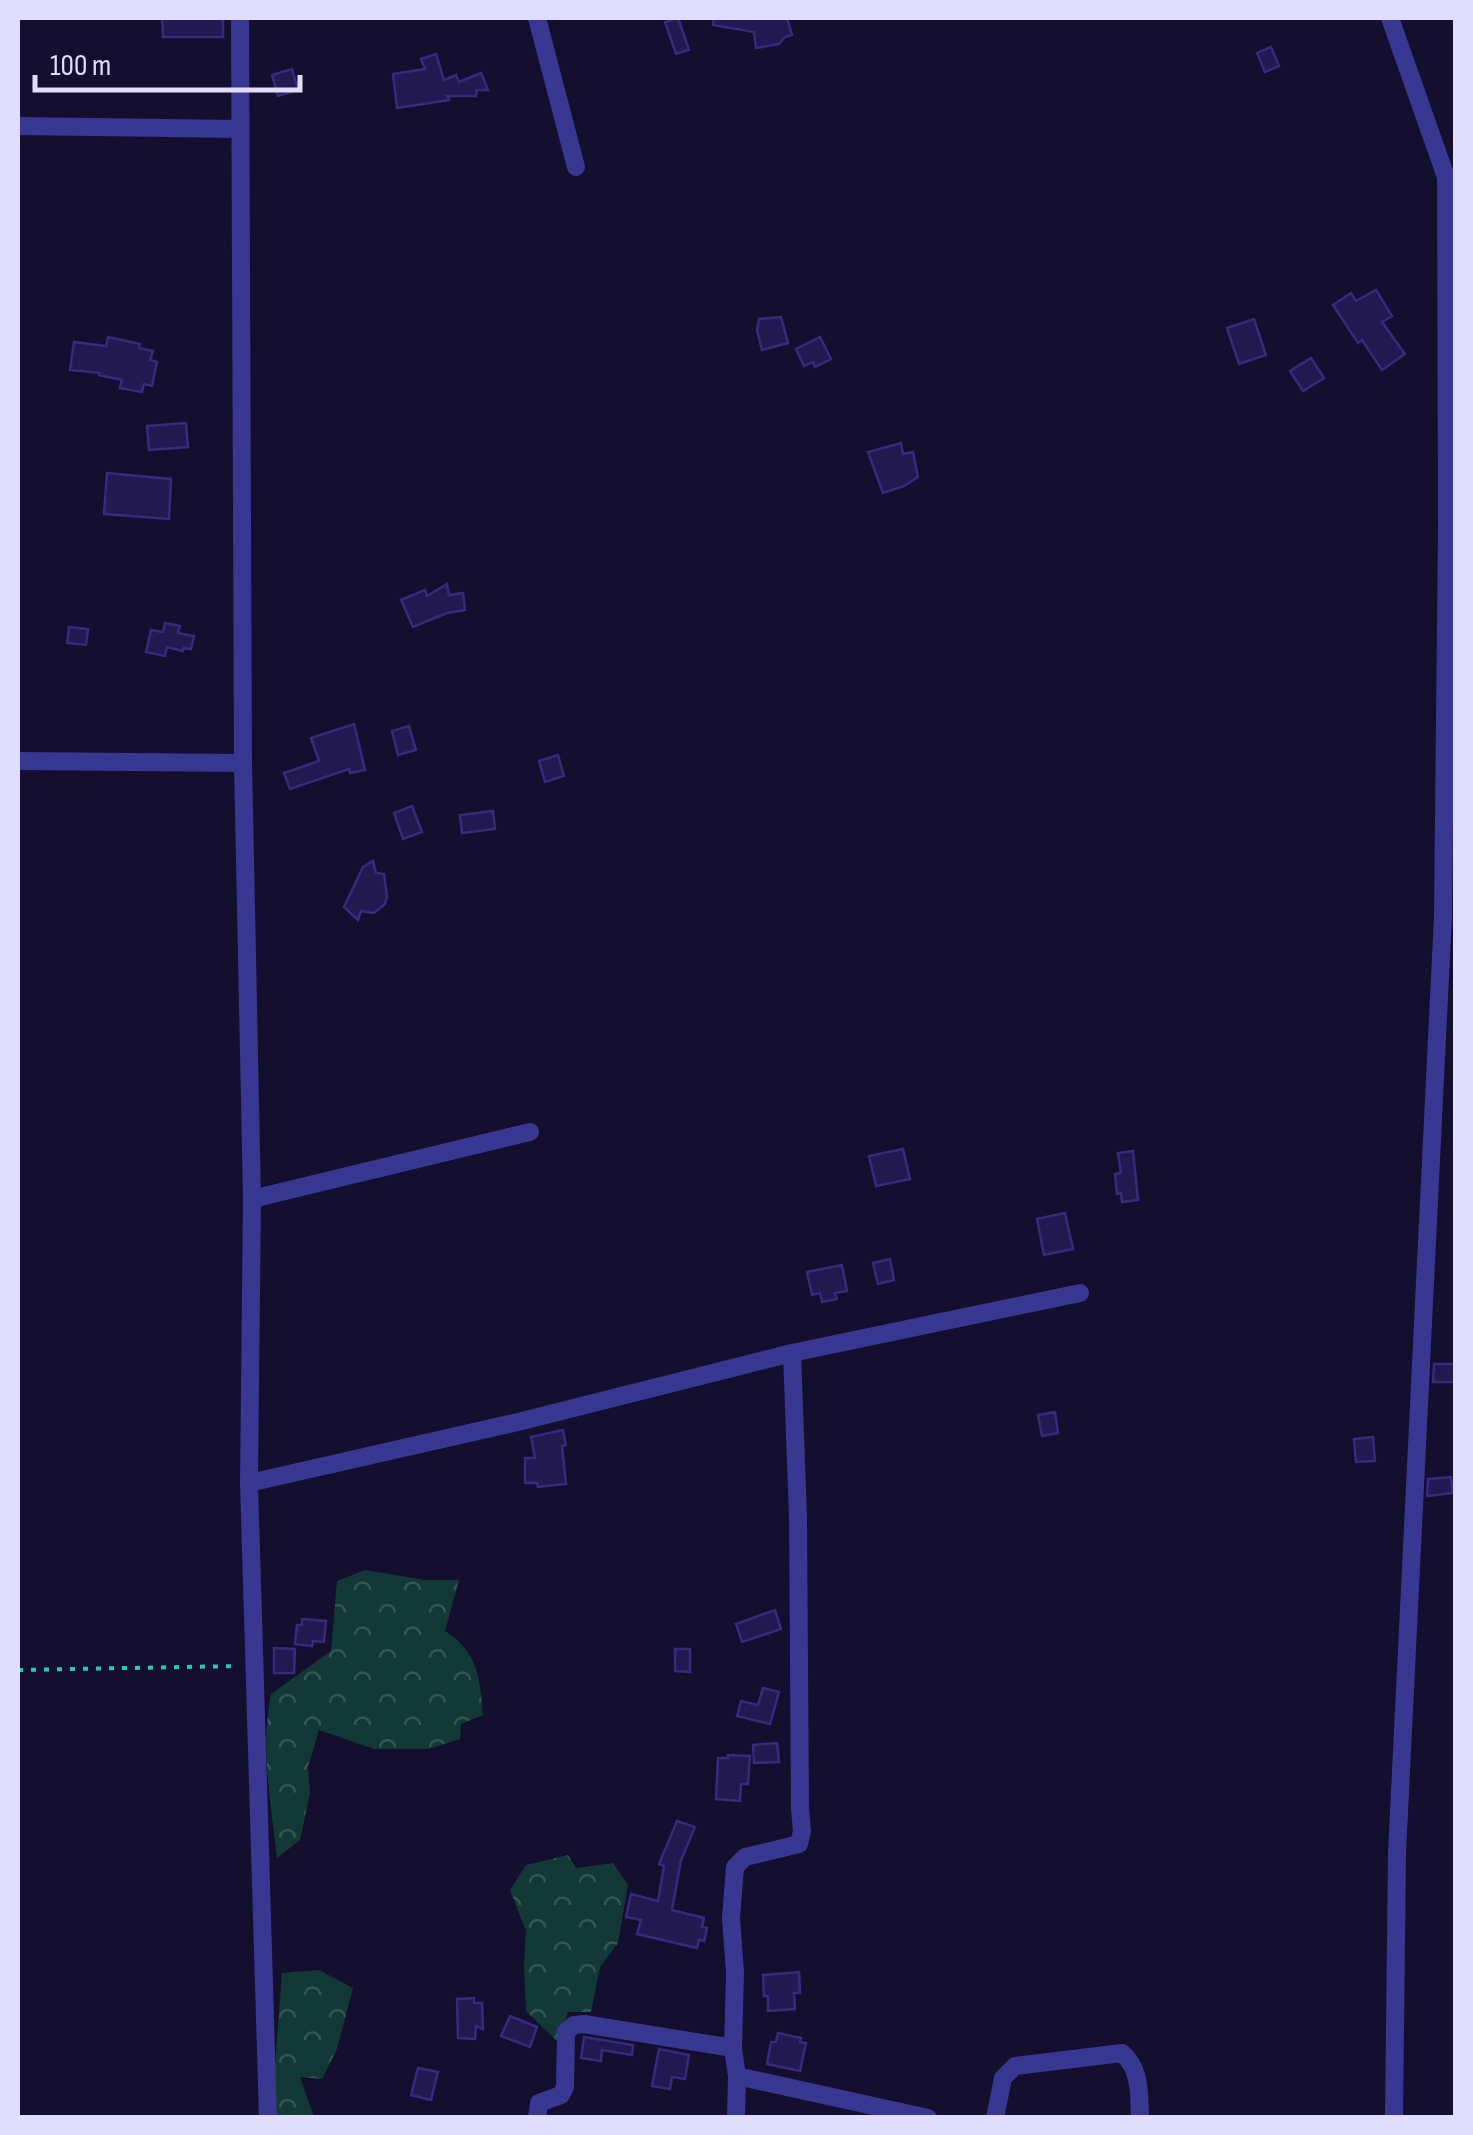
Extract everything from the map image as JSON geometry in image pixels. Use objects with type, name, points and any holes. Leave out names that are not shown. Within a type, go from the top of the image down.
[{"type":"street","points":[[240,18],[243,763],[252,1199],[250,1483],[268,2118]]},
{"type":"street","points":[[537,18],[576,167]]},
{"type":"street","points":[[1390,18],[1446,178],[1448,945],[1396,1853],[1394,2118]]},
{"type":"street","points":[[18,126],[240,129]]},
{"type":"street","points":[[18,761],[243,763]]},
{"type":"street","points":[[252,1199],[530,1132]]},
{"type":"street","points":[[250,1483],[522,1421],[792,1353],[1080,1293]]},
{"type":"street","points":[[736,2118],[731,1918],[735,1867],[745,1857],[799,1844],[802,1831],[792,1353]]},
{"type":"street","points":[[537,2118],[538,2103],[561,2096],[565,2087],[566,2032],[574,2025],[733,2048]]},
{"type":"street","points":[[996,2118],[1004,2078],[1015,2066],[1122,2053],[1132,2061],[1139,2086],[1140,2118]]},
{"type":"street","points":[[737,2076],[928,2118]]},
{"type":"path","points":[[18,1670],[254,1666]]},
{"type":"green space","points":[[365,1570],[425,1580],[459,1580],[445,1631],[471,1657],[483,1715],[461,1724],[460,1739],[428,1749],[374,1749],[319,1730],[308,1767],[310,1793],[300,1840],[277,1858],[266,1756],[271,1694],[331,1651],[337,1581]]},
{"type":"green space","points":[[568,1855],[576,1868],[613,1863],[628,1885],[618,1943],[600,1967],[591,2012],[568,2012],[559,2043],[526,2011],[526,1931],[510,1890],[526,1865]]},
{"type":"green space","points":[[319,1970],[353,1988],[337,2049],[322,2079],[300,2077],[314,2117],[271,2118],[282,1973]]},
{"type":"building","points":[[162,18],[223,18],[223,37],[163,37]]},
{"type":"building","points":[[678,18],[689,50],[676,54],[665,22]]},
{"type":"building","points":[[714,18],[787,18],[792,35],[779,44],[756,48],[754,32],[713,25]]},
{"type":"building","points":[[1271,47],[1279,66],[1265,72],[1257,53]]},
{"type":"building","points":[[436,54],[444,80],[456,75],[459,82],[481,73],[488,90],[477,90],[476,96],[447,96],[449,100],[397,108],[393,74],[425,69],[421,59]]},
{"type":"building","points":[[292,69],[298,90],[278,96],[272,75]]},
{"type":"building","points":[[1376,290],[1392,316],[1382,322],[1405,354],[1382,370],[1333,305],[1351,293],[1356,301]]},
{"type":"building","points":[[781,317],[788,343],[762,350],[757,330],[759,319]]},
{"type":"building","points":[[1254,319],[1266,355],[1239,364],[1227,328]]},
{"type":"building","points":[[108,337],[153,351],[150,360],[157,362],[152,386],[144,384],[142,392],[120,388],[122,380],[70,370],[74,342],[106,346]]},
{"type":"building","points":[[820,337],[831,359],[815,367],[813,362],[804,366],[796,349]]},
{"type":"building","points":[[1311,358],[1324,378],[1303,391],[1290,371]]},
{"type":"building","points":[[186,423],[188,447],[149,450],[147,426]]},
{"type":"building","points":[[901,443],[903,454],[913,452],[918,477],[883,493],[868,452]]},
{"type":"building","points":[[107,473],[171,479],[169,519],[104,514]]},
{"type":"building","points":[[447,584],[449,595],[463,593],[465,610],[413,627],[401,600],[425,590],[427,596]]},
{"type":"building","points":[[165,623],[180,626],[178,633],[194,636],[191,649],[167,647],[165,656],[146,652],[151,630],[163,632]]},
{"type":"building","points":[[69,627],[88,629],[86,645],[67,643]]},
{"type":"building","points":[[354,724],[365,770],[350,773],[349,769],[290,789],[284,773],[319,761],[311,738]]},
{"type":"building","points":[[409,726],[416,750],[398,755],[392,731]]},
{"type":"building","points":[[558,755],[564,776],[545,782],[539,761]]},
{"type":"building","points":[[412,806],[422,832],[403,839],[394,813]]},
{"type":"building","points":[[493,811],[495,829],[462,833],[460,815]]},
{"type":"building","points":[[373,861],[376,873],[384,874],[385,904],[374,913],[361,911],[358,920],[344,907],[363,867]]},
{"type":"building","points":[[903,1149],[910,1179],[876,1186],[869,1156]]},
{"type":"building","points":[[1133,1151],[1138,1200],[1122,1202],[1115,1174],[1121,1173],[1118,1153]]},
{"type":"building","points":[[1065,1213],[1073,1249],[1044,1255],[1037,1219]]},
{"type":"building","points":[[890,1259],[894,1280],[878,1284],[873,1263]]},
{"type":"building","points":[[842,1265],[847,1291],[835,1293],[837,1299],[822,1302],[820,1293],[812,1295],[807,1272]]},
{"type":"building","points":[[1434,1364],[1456,1364],[1456,1382],[1433,1382]]},
{"type":"building","points":[[1055,1412],[1058,1433],[1042,1436],[1038,1415]]},
{"type":"building","points":[[563,1430],[566,1484],[538,1487],[537,1483],[525,1483],[525,1458],[535,1458],[531,1437]]},
{"type":"building","points":[[1373,1437],[1375,1461],[1356,1462],[1354,1439]]},
{"type":"building","points":[[1451,1477],[1453,1493],[1427,1496],[1428,1479]]},
{"type":"building","points":[[775,1610],[781,1629],[742,1642],[736,1624]]},
{"type":"building","points":[[302,1619],[326,1621],[324,1642],[313,1641],[312,1646],[295,1644],[297,1625],[302,1625]]},
{"type":"building","points":[[274,1648],[295,1649],[294,1673],[274,1673]]},
{"type":"building","points":[[675,1649],[690,1649],[690,1672],[675,1671]]},
{"type":"building","points":[[763,1688],[779,1692],[770,1724],[737,1716],[741,1701],[758,1705]]},
{"type":"building","points":[[777,1743],[779,1762],[754,1763],[753,1745]]},
{"type":"building","points":[[750,1756],[748,1784],[741,1784],[740,1801],[716,1799],[718,1758]]},
{"type":"building","points":[[677,1821],[695,1827],[681,1860],[672,1910],[704,1918],[704,1941],[699,1940],[697,1948],[637,1934],[641,1920],[626,1917],[631,1894],[658,1901],[664,1866],[659,1864]]},
{"type":"building","points":[[799,1972],[800,1993],[794,1993],[795,2009],[768,2011],[763,1975]]},
{"type":"building","points":[[474,1998],[474,2003],[482,2003],[483,2029],[476,2026],[475,2039],[458,2038],[457,1999]]},
{"type":"building","points":[[510,2016],[537,2027],[530,2047],[501,2036]]},
{"type":"building","points":[[778,2033],[801,2038],[800,2042],[806,2043],[800,2071],[767,2064],[771,2042],[776,2042]]},
{"type":"building","points":[[584,2037],[633,2045],[632,2055],[602,2050],[601,2061],[581,2058]]},
{"type":"building","points":[[659,2049],[689,2055],[685,2079],[672,2077],[670,2089],[652,2086]]},
{"type":"building","points":[[418,2068],[438,2072],[431,2100],[411,2095]]}]
